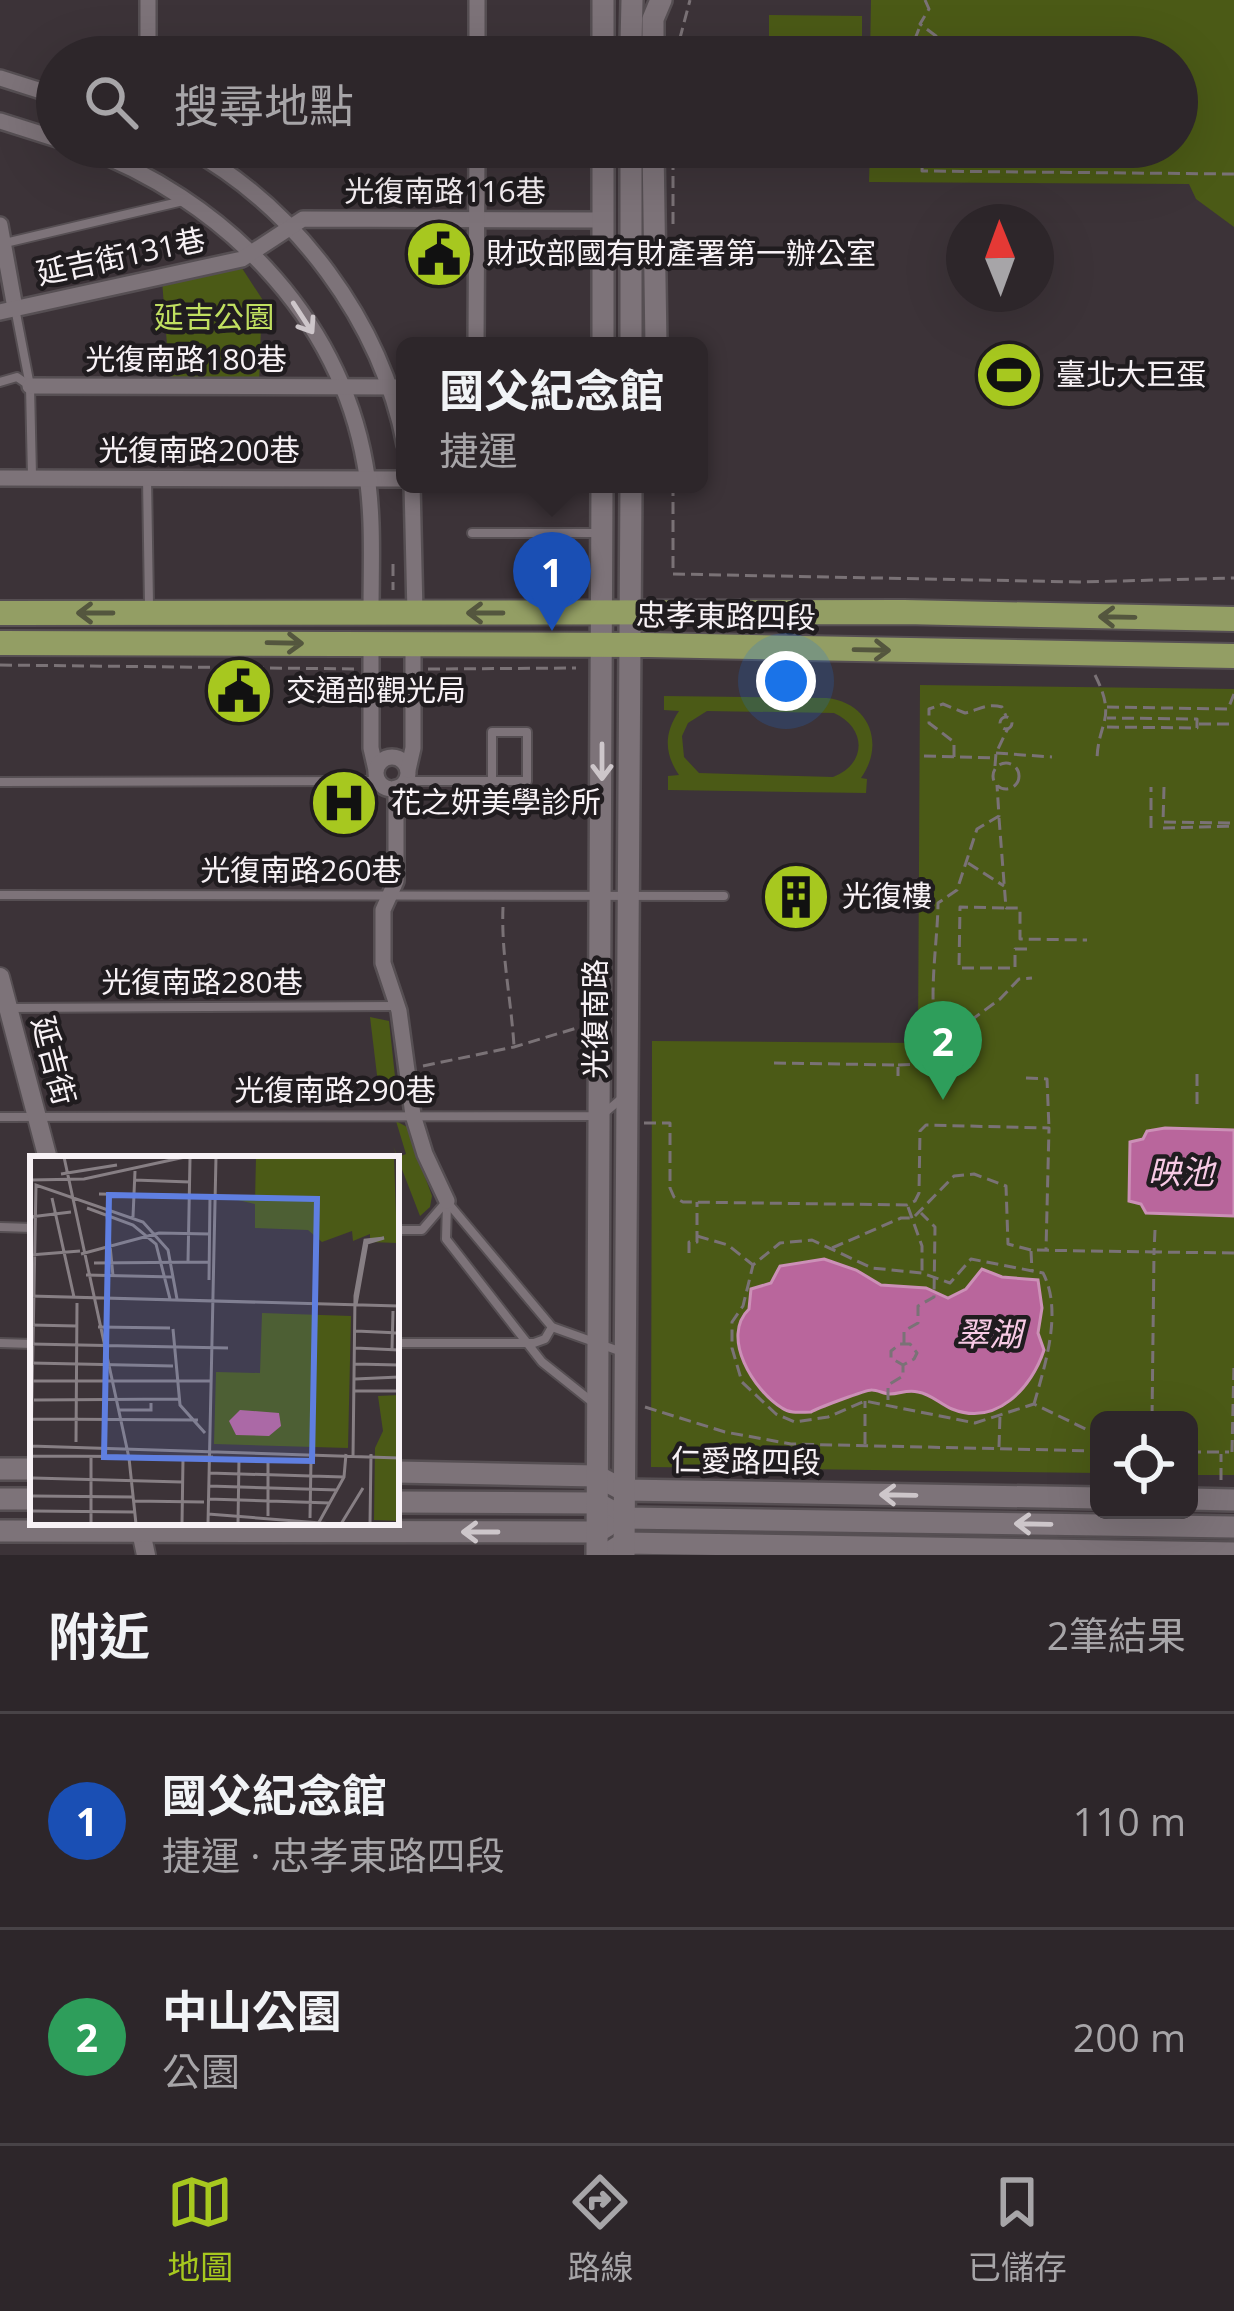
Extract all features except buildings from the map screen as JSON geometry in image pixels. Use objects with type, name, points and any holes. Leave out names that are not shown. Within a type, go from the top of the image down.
[{"type":"main road","points":[[602,0],[603,36]]},
{"type":"main road","points":[[631,36],[632,0]]},
{"type":"main road","points":[[652,36],[661,0]]},
{"type":"main road","points":[[602,337],[603,168]]},
{"type":"main road","points":[[631,168],[631,337]]},
{"type":"main road","points":[[653,168],[656,337]]},
{"type":"main road","name":"光復南路","points":[[602,493],[597,1504],[609,1548]]},
{"type":"main road","name":"光復南路","points":[[624,1518],[631,493]]},
{"type":"main road","name":"忠孝東路四段","points":[[0,613],[904,612],[1234,619]]},
{"type":"main road","name":"忠孝東路四段","points":[[0,643],[371,656],[602,644],[1234,656]]},
{"type":"main road","name":"仁愛路四段","points":[[399,1472],[597,1475],[623,1490],[1090,1498]]},
{"type":"main road","name":"仁愛路四段","points":[[399,1502],[597,1504],[624,1518],[1234,1527]]},
{"type":"main road","name":"仁愛路四段","points":[[609,1548],[624,1518]]},
{"type":"main road","name":"仁愛路四段","points":[[0,1531],[140,1527],[609,1548],[1230,1554]]},
{"type":"street","points":[[148,0],[148,36]]},
{"type":"street","points":[[477,0],[477,36]]},
{"type":"street","points":[[0,78],[36,89]]},
{"type":"street","points":[[0,121],[36,132]]},
{"type":"street","name":"延吉街131巷","points":[[133,168],[189,200],[251,253],[282,285],[321,345],[341,387],[367,479],[371,613]]},
{"type":"street","points":[[219,168],[290,227],[326,269],[396,385]]},
{"type":"street","points":[[476,337],[477,168]]},
{"type":"street","name":"光復南路116巷","points":[[290,227],[303,219],[603,220]]},
{"type":"street","points":[[0,225],[8,310]]},
{"type":"street","name":"延吉街131巷","points":[[8,310],[242,259],[290,227]]},
{"type":"street","name":"光復南路180巷","points":[[30,386],[341,387]]},
{"type":"street","points":[[341,387],[396,387]]},
{"type":"street","name":"光復南路200巷","points":[[0,478],[367,479]]},
{"type":"street","points":[[367,479],[396,480]]},
{"type":"street","points":[[410,493],[415,613]]},
{"type":"street","points":[[371,656],[371,748],[377,776],[387,788],[403,780],[413,748],[413,656]]},
{"type":"street","points":[[377,776],[382,761],[392,757],[402,761],[396,881],[383,910],[383,963],[397,1006],[413,1115],[446,1202]]},
{"type":"street","name":"延吉街","points":[[0,977],[4,1008],[47,1156]]},
{"type":"street","points":[[140,1527],[146,1555]]},
{"type":"lane","points":[[3,243],[189,200]]},
{"type":"lane","points":[[8,310],[30,386],[32,478]]},
{"type":"lane","points":[[0,382],[17,377],[30,386]]},
{"type":"lane","points":[[147,478],[149,613]]},
{"type":"lane","points":[[472,533],[602,532]]},
{"type":"lane","points":[[403,780],[492,781],[527,781],[527,732],[492,732],[492,781]]},
{"type":"lane","points":[[0,782],[377,776]]},
{"type":"lane","name":"光復南路260巷","points":[[0,895],[724,896]]},
{"type":"lane","name":"光復南路280巷","points":[[4,1008],[397,1006]]},
{"type":"lane","points":[[601,1116],[626,1094]]},
{"type":"lane","name":"光復南路290巷","points":[[0,1118],[601,1116]]},
{"type":"lane","points":[[446,1202],[552,1328],[624,1353]]},
{"type":"lane","points":[[399,1230],[422,1230],[446,1202]]},
{"type":"lane","points":[[446,1202],[446,1239],[542,1362],[597,1406]]},
{"type":"lane","points":[[399,1343],[528,1343],[544,1339],[552,1328]]},
{"type":"path","points":[[681,36],[690,0]]},
{"type":"path","points":[[916,36],[929,9],[926,0]]},
{"type":"path","points":[[920,24],[935,36]]},
{"type":"path","points":[[922,168],[1234,174]]},
{"type":"path","points":[[673,493],[673,574],[1081,582],[1234,578]]},
{"type":"path","points":[[393,564],[393,590]]},
{"type":"path","points":[[0,665],[371,656]]},
{"type":"path","points":[[413,656],[576,668]]},
{"type":"path","points":[[1095,675],[1107,699],[1107,727],[1097,745],[1097,762]]},
{"type":"path","points":[[1107,707],[1231,709],[1234,694]]},
{"type":"path","points":[[954,757],[954,742],[929,723],[929,710],[943,704],[964,713],[980,705],[1002,707],[1012,723],[995,755],[993,776],[1006,908]]},
{"type":"path","points":[[1107,718],[1197,719],[1197,728],[1107,727]]},
{"type":"path","points":[[1197,724],[1232,722]]},
{"type":"path","points":[[924,756],[1052,757]]},
{"type":"path","points":[[996,769],[1009,764],[1019,777],[1009,789],[997,785]]},
{"type":"path","points":[[1150,827],[1151,787]]},
{"type":"path","points":[[1164,787],[1163,822],[1201,825]]},
{"type":"path","points":[[952,1077],[938,1043],[938,903],[957,890],[977,829],[999,816]]},
{"type":"path","points":[[1163,827],[1234,824]]},
{"type":"path","points":[[966,862],[1004,886]]},
{"type":"path","points":[[503,895],[501,950],[510,979],[514,1047]]},
{"type":"path","points":[[1033,949],[1015,949],[1015,968],[959,968],[960,907],[1020,908],[1020,939],[1087,940]]},
{"type":"path","points":[[774,1063],[924,1064],[1019,979],[1032,978]]},
{"type":"path","points":[[423,1066],[514,1047],[582,1026]]},
{"type":"path","points":[[898,1065],[898,1076]]},
{"type":"path","points":[[1197,1103],[1198,1068]]},
{"type":"path","points":[[1026,1078],[1047,1079],[1046,1250]]},
{"type":"path","points":[[644,1123],[670,1123],[672,1193],[677,1200],[907,1205],[919,1192],[920,1131],[926,1126],[1048,1128]]},
{"type":"path","points":[[830,1248],[902,1218],[913,1218],[954,1176],[974,1174],[1006,1186],[1008,1244],[1031,1250],[1234,1253]]},
{"type":"path","points":[[689,1253],[689,1242],[697,1242],[697,1202]]},
{"type":"path","points":[[907,1205],[922,1246],[922,1273]]},
{"type":"path","points":[[904,1344],[904,1331],[918,1323],[919,1306],[934,1297],[935,1227],[920,1212]]},
{"type":"path","points":[[1152,1411],[1155,1230]]},
{"type":"path","points":[[697,1236],[728,1246],[753,1265]]},
{"type":"path","points":[[1034,1404],[1049,1348],[1049,1286],[1042,1273],[971,1259],[950,1283],[922,1273],[872,1268],[812,1240],[780,1243],[753,1265],[743,1306],[732,1322],[732,1348],[742,1382],[776,1414],[795,1422],[828,1418],[865,1401],[975,1423],[1034,1404],[1090,1431]]},
{"type":"path","points":[[1031,1250],[1031,1271]]},
{"type":"path","points":[[903,1365],[917,1353],[904,1344]]},
{"type":"path","points":[[903,1365],[891,1358],[891,1352],[904,1344]]},
{"type":"path","points":[[1198,1452],[1233,1452],[1234,1363]]},
{"type":"path","points":[[888,1403],[888,1385],[903,1376],[903,1365]]},
{"type":"path","points":[[865,1401],[865,1446]]},
{"type":"path","points":[[644,1406],[725,1432],[791,1444],[1090,1450]]},
{"type":"path","points":[[999,1449],[1000,1415]]},
{"type":"path","points":[[1221,1452],[1227,1492]]},
{"type":"green space","points":[[871,0],[1234,0],[1234,227],[1196,199],[1189,184],[869,182],[869,168],[1198,168],[1198,36],[870,36]]},
{"type":"green space","points":[[769,15],[862,16],[862,36],[769,36]]},
{"type":"green space","name":"延吉公園","points":[[238,262],[277,322],[261,326],[259,385],[170,384],[162,280]]},
{"type":"green space","points":[[920,685],[1234,689],[1234,1475],[1198,1475],[1198,1411],[1090,1411],[1090,1473],[651,1467],[652,1041],[918,1043]]},
{"type":"green space","points":[[664,696],[842,701],[869,727],[872,752],[861,778],[867,779],[866,793],[668,790],[668,776],[679,775],[668,743],[679,711],[664,710]],"holes":[[[707,711],[834,713],[853,728],[859,746],[852,764],[833,777],[699,773],[684,757],[682,736],[688,723]]]},
{"type":"green space","points":[[370,1017],[389,1021],[397,1095],[380,1100]]},
{"type":"green space","points":[[396,1121],[407,1127],[432,1196],[430,1207],[420,1216],[399,1162],[406,1154]]},
{"type":"water","name":"映池","points":[[1234,1130],[1234,1216],[1146,1213],[1141,1204],[1129,1201],[1130,1142],[1143,1139],[1147,1131]]},
{"type":"water","name":"翠湖","points":[[824,1259],[881,1285],[926,1288],[948,1298],[966,1289],[982,1269],[1002,1277],[1038,1280],[1042,1308],[1038,1333],[1044,1350],[1038,1364],[1010,1400],[984,1413],[952,1409],[918,1392],[872,1390],[811,1412],[785,1410],[761,1389],[744,1363],[738,1334],[741,1321],[749,1309],[751,1289],[771,1283],[780,1266]]},
{"type":"place","name":"財政部國有財產署第一辦公室","points":[[439,254]]},
{"type":"place","name":"臺北大巨蛋","points":[[1009,375]]},
{"type":"place","name":"國父紀念館","points":[[552,631]]},
{"type":"place","name":"交通部觀光局","points":[[239,691]]},
{"type":"place","name":"花之妍美學診所","points":[[344,803]]},
{"type":"place","name":"光復樓","points":[[796,897]]},
{"type":"place","name":"中山公園","points":[[943,1100]]}]
